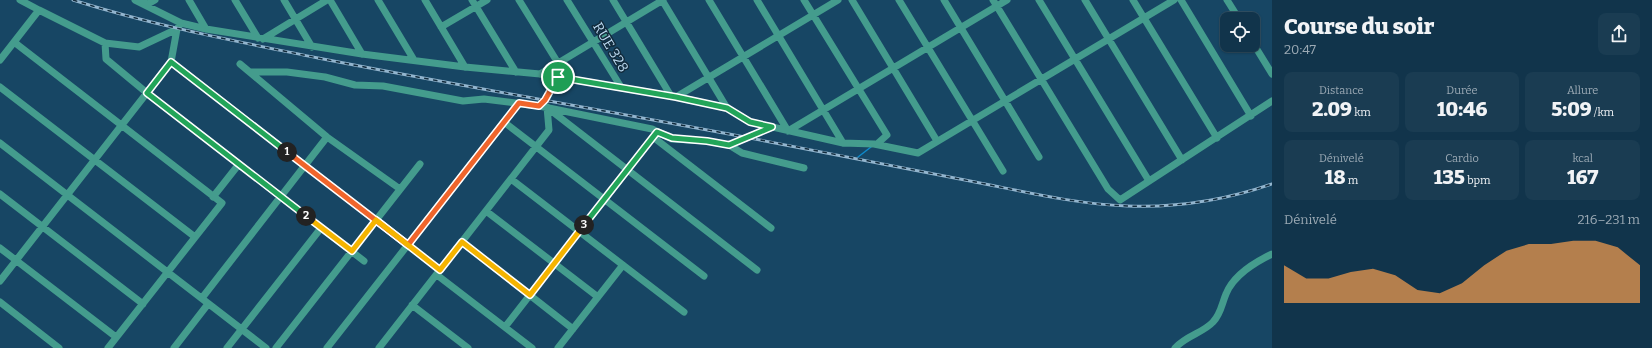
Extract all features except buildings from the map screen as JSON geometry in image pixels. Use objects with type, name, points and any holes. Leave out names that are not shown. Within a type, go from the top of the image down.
[{"type":"street","points":[[20,0],[105,43],[139,47],[179,26]]},
{"type":"street","points":[[135,0],[145,3],[179,26],[362,54],[465,67],[540,74],[621,87],[673,96],[727,108],[750,122],[788,131],[843,143],[877,144],[918,153],[1174,0]]},
{"type":"street","points":[[145,3],[155,0]]},
{"type":"street","points":[[189,0],[206,29]]},
{"type":"street","points":[[235,0],[260,38]]},
{"type":"street","points":[[284,0],[312,47]]},
{"type":"street","points":[[260,38],[327,0]]},
{"type":"street","points":[[330,0],[362,54]]},
{"type":"street","points":[[378,0],[414,60]]},
{"type":"street","points":[[425,0],[465,67]]},
{"type":"street","points":[[472,0],[516,72]]},
{"type":"street","points":[[441,27],[487,0]]},
{"type":"street","points":[[519,0],[558,64]]},
{"type":"street","name":"RUE 328","points":[[568,0],[621,87]]},
{"type":"street","points":[[613,0],[673,96]]},
{"type":"street","points":[[540,74],[662,0],[727,108]]},
{"type":"street","points":[[709,0],[788,131]]},
{"type":"street","points":[[757,0],[843,143]]},
{"type":"street","points":[[804,0],[887,135],[877,144]]},
{"type":"street","points":[[673,96],[709,77],[838,0]]},
{"type":"street","points":[[852,0],[937,142]]},
{"type":"street","points":[[899,0],[1002,171]]},
{"type":"street","points":[[944,0],[1039,157]]},
{"type":"street","points":[[788,131],[960,28],[995,3],[1007,0]]},
{"type":"street","points":[[1039,0],[1149,181]]},
{"type":"street","points":[[1085,0],[1182,160]]},
{"type":"street","points":[[1133,0],[1217,138]]},
{"type":"street","points":[[1181,0],[1251,116]]},
{"type":"street","points":[[1227,0],[1235,12]]},
{"type":"street","points":[[995,3],[1108,189],[1120,200],[1272,101]]},
{"type":"street","points":[[0,60],[39,10]]},
{"type":"street","points":[[0,280],[171,62],[179,26]]},
{"type":"street","points":[[14,42],[222,203],[108,348]]},
{"type":"street","points":[[105,43],[106,59],[147,93],[364,261]]},
{"type":"street","points":[[1259,52],[1272,74]]},
{"type":"street","points":[[171,62],[408,245],[504,327],[532,348]]},
{"type":"street","points":[[240,64],[328,137],[400,189]]},
{"type":"street","points":[[250,72],[287,72],[325,77],[355,85],[383,86],[463,101],[484,99],[539,106],[672,138],[707,141],[729,145],[742,153],[804,168]]},
{"type":"street","points":[[539,106],[545,100],[558,77]]},
{"type":"street","points":[[0,87],[195,237]]},
{"type":"street","points":[[327,348],[519,103]]},
{"type":"street","points":[[379,348],[550,130],[547,108]]},
{"type":"street","points":[[547,108],[757,270]]},
{"type":"street","points":[[504,122],[704,276]]},
{"type":"street","points":[[729,145],[772,127]]},
{"type":"street","points":[[504,327],[655,134]]},
{"type":"street","points":[[655,134],[771,228]]},
{"type":"street","points":[[202,298],[328,137]]},
{"type":"street","points":[[0,143],[266,348]]},
{"type":"street","points":[[213,196],[239,164]]},
{"type":"street","points":[[276,348],[420,164]]},
{"type":"street","points":[[511,179],[684,312]]},
{"type":"street","points":[[0,194],[143,304]]},
{"type":"street","points":[[486,211],[598,297]]},
{"type":"street","points":[[227,348],[321,228]]},
{"type":"street","points":[[462,242],[573,329]]},
{"type":"street","points":[[0,248],[116,337]]},
{"type":"street","points":[[1175,348],[1186,338],[1213,322],[1224,303],[1226,293],[1236,279],[1255,264],[1272,254]]},
{"type":"street","points":[[558,348],[623,265]]},
{"type":"street","points":[[0,302],[59,348]]},
{"type":"street","points":[[174,348],[208,304]]},
{"type":"street","points":[[412,305],[468,348]]},
{"type":"waterway","points":[[858,157],[871,147]]},
{"type":"railway","points":[[73,0],[134,18],[318,58],[678,124],[1087,203],[1127,206],[1164,206],[1219,199],[1272,184]]},
{"type":"route","points":[[558,77],[545,100],[539,106],[519,103],[408,245],[171,62],[147,93],[352,251],[376,220],[440,270],[462,242],[530,295],[657,132],[672,138],[707,141],[729,145],[772,127],[750,122],[727,108],[676,97],[558,77]]}]
